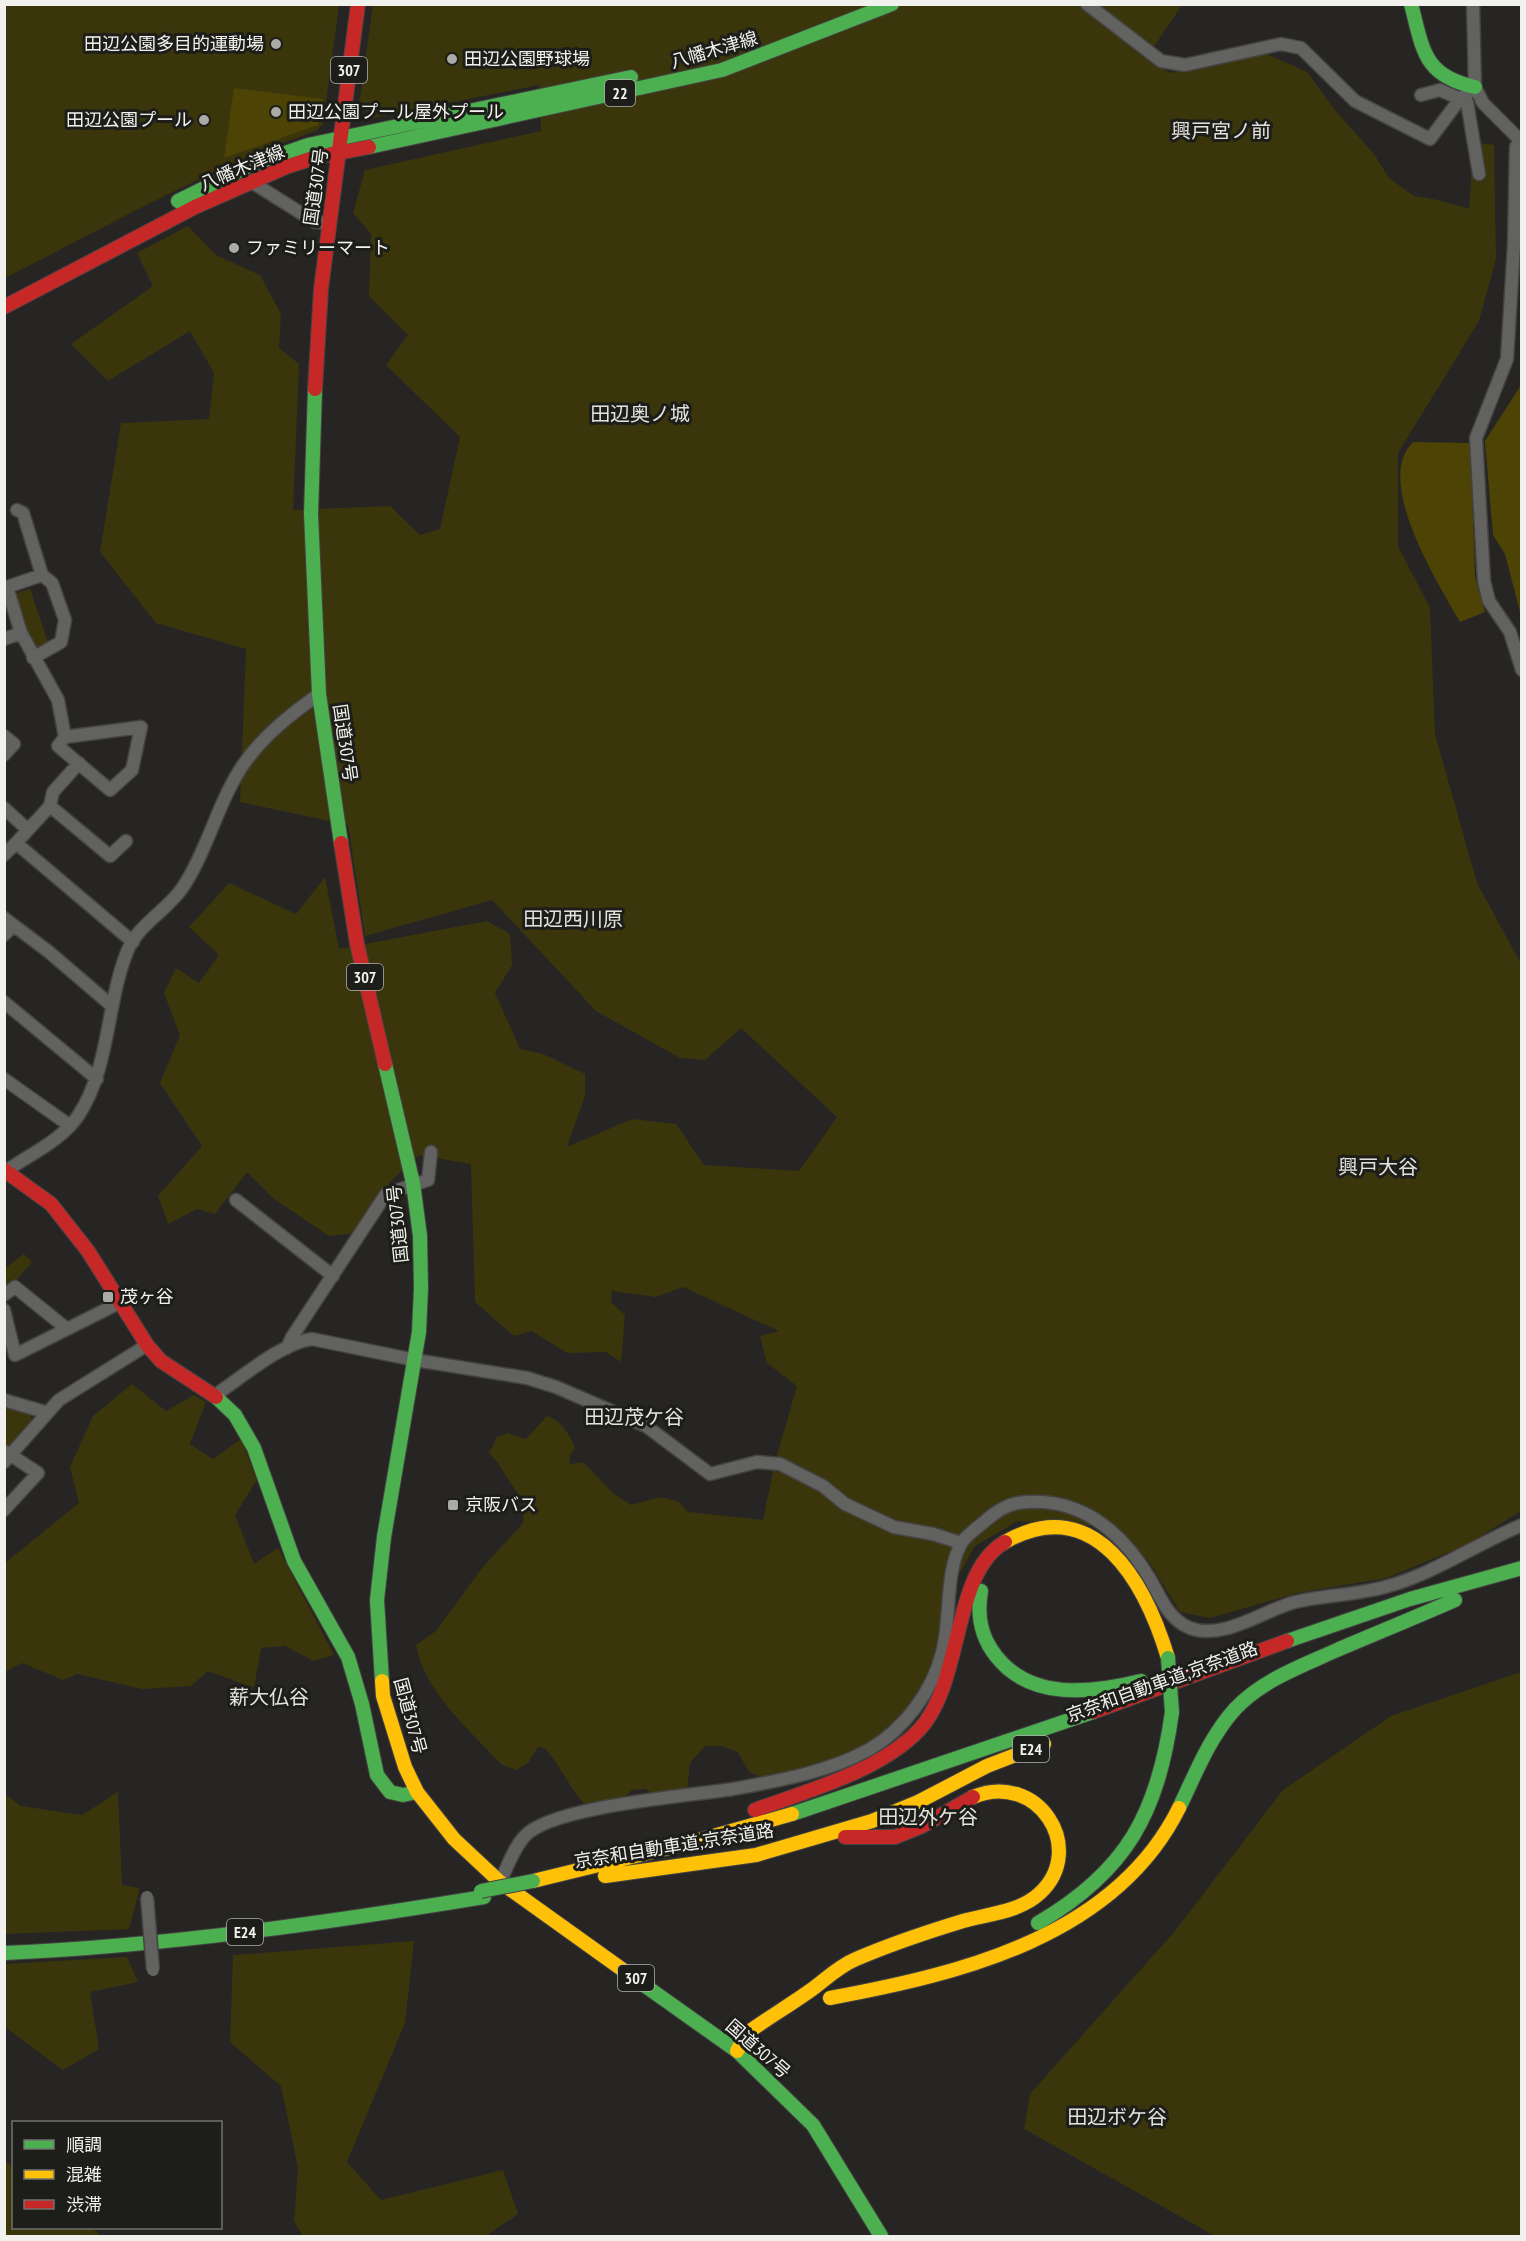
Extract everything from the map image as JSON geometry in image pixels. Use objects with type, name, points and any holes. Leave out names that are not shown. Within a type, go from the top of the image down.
[{"type":"main road","name":"国道307号","points":[[358,4],[329,223],[317,345],[312,434],[311,514],[320,694],[357,944],[413,1186],[420,1236],[422,1288],[415,1360],[384,1537],[377,1599],[383,1696],[405,1767],[417,1792],[454,1839],[500,1882],[737,2051],[813,2125],[881,2236]]},
{"type":"main road","name":"八幡木津線","points":[[4,293],[251,165],[341,136],[700,63],[741,50],[856,4]]},
{"type":"main road","name":"八幡木津線","points":[[4,307],[195,207],[250,181],[316,158],[722,70],[891,4]]},
{"type":"main road","points":[[1411,4],[1427,58],[1434,72],[1453,84],[1475,87]]},
{"type":"main road","points":[[5,1171],[51,1204],[88,1251],[147,1345],[161,1360],[214,1396],[236,1415],[254,1448],[294,1560],[348,1657],[362,1704],[377,1775],[390,1792],[403,1795],[417,1792]]},
{"type":"main road","points":[[564,1873],[668,1842],[781,1800],[873,1761],[900,1746],[919,1730],[943,1697],[975,1575],[988,1556],[1013,1536],[1042,1528],[1070,1529],[1111,1550],[1134,1575],[1145,1593],[1163,1661],[1162,1690],[1167,1714],[1169,1745],[1156,1793],[1145,1819],[1122,1854],[1079,1898],[1063,1909],[1029,1928],[985,1944]]},
{"type":"main road","points":[[1163,1661],[1141,1607],[1127,1584],[1111,1563],[1080,1542],[1052,1536],[1025,1542],[1012,1548],[994,1566],[985,1580],[979,1603],[979,1623],[985,1641],[997,1662],[1022,1680],[1062,1690],[1120,1687],[1178,1671],[1286,1633],[1451,1587]]},
{"type":"main road","name":"京奈和自動車道;京奈道路","points":[[535,1884],[564,1873],[734,1831],[794,1812],[1451,1587],[1521,1568]]},
{"type":"main road","name":"京奈和自動車道;京奈道路","points":[[4,1953],[124,1944],[319,1924],[535,1884],[756,1855],[894,1813],[987,1766],[1339,1637],[1470,1594],[1521,1580]]},
{"type":"main road","points":[[830,1998],[886,1989],[978,1962],[1075,1920],[1126,1881],[1150,1856],[1170,1824],[1200,1761],[1237,1707],[1291,1671],[1470,1594]]},
{"type":"main road","points":[[814,1988],[960,1935],[1034,1916],[1072,1891],[1106,1858],[1137,1814],[1153,1773],[1167,1714]]},
{"type":"main road","points":[[737,2051],[747,2032],[853,1960],[948,1925],[1030,1900],[1049,1882],[1055,1869],[1058,1851],[1056,1834],[1050,1818],[1038,1804],[1017,1793],[1002,1790],[987,1791],[972,1797],[923,1825],[894,1837],[821,1836]]},
{"type":"main road","name":"京奈和自動車道;京奈道路","points":[[4,1946],[112,1940],[318,1918],[483,1894]]},
{"type":"main road","points":[[737,2051],[758,2041],[796,2013],[830,1998],[966,1951]]},
{"type":"street","points":[[1087,4],[1161,61],[1185,64],[1281,44],[1301,48],[1355,101],[1430,139],[1460,99],[1475,87]]},
{"type":"street","points":[[1473,4],[1475,87],[1483,103],[1520,142],[1516,147],[1514,245],[1507,359],[1476,438],[1484,581],[1490,602],[1510,632],[1521,670]]},
{"type":"street","points":[[1421,95],[1440,90],[1467,102],[1479,174]]},
{"type":"street","points":[[250,181],[315,222],[329,223]]},
{"type":"street","points":[[17,510],[23,513],[42,575],[52,582],[65,620],[61,642],[33,658]]},
{"type":"street","points":[[42,575],[6,587],[21,633],[58,700],[65,737]]},
{"type":"street","points":[[4,639],[21,633]]},
{"type":"street","points":[[5,1171],[63,1132],[77,1118],[97,1079],[112,1006],[128,950],[164,911],[188,880],[243,765],[259,745],[289,716],[320,694]]},
{"type":"street","points":[[141,727],[132,770],[110,790],[58,746],[65,737],[141,727]]},
{"type":"street","points":[[4,736],[14,744],[4,755]]},
{"type":"street","points":[[4,855],[50,806],[53,792],[79,763]]},
{"type":"street","points":[[50,806],[110,856],[126,841]]},
{"type":"street","points":[[4,808],[27,830]]},
{"type":"street","points":[[16,843],[133,942]]},
{"type":"street","points":[[7,926],[49,952],[112,1006]]},
{"type":"street","points":[[4,1002],[97,1079]]},
{"type":"street","points":[[4,1079],[69,1125]]},
{"type":"street","points":[[287,1348],[291,1337],[386,1194],[428,1180],[431,1152]]},
{"type":"street","points":[[236,1200],[333,1276]]},
{"type":"street","points":[[4,1295],[15,1287],[67,1329]]},
{"type":"street","points":[[4,1310],[15,1355],[122,1302]]},
{"type":"street","points":[[214,1396],[287,1348],[300,1341],[312,1339],[415,1360],[527,1378],[556,1387],[646,1426],[711,1474],[757,1462],[780,1464],[823,1486],[845,1504],[894,1527],[961,1543]]},
{"type":"street","points":[[4,1510],[38,1473],[7,1456],[45,1412],[89,1379],[147,1345]]},
{"type":"street","points":[[4,1400],[45,1412]]},
{"type":"street","points":[[500,1882],[524,1836],[535,1829],[575,1815],[652,1798],[730,1790],[799,1776],[860,1755],[885,1740],[906,1721],[941,1656],[950,1616],[950,1581],[961,1543],[993,1514],[1016,1503],[1046,1503],[1076,1509],[1102,1521],[1125,1545],[1148,1576],[1171,1617],[1192,1629],[1220,1630],[1294,1602],[1387,1587],[1459,1558],[1521,1525]]},
{"type":"street","points":[[147,1897],[155,1974]]},
{"type":"shaded area","points":[[5,5],[339,5],[323,124],[316,131],[197,180],[5,278]]},
{"type":"shaded area","points":[[373,5],[1182,5],[1147,57],[1170,73],[1260,51],[1307,72],[1335,110],[1374,154],[1389,178],[1414,196],[1469,209],[1474,142],[1494,145],[1496,259],[1479,321],[1398,453],[1398,546],[1430,608],[1435,734],[1477,883],[1521,964],[1521,1511],[1468,1544],[1387,1578],[1297,1593],[1210,1618],[1180,1612],[1148,1560],[1110,1527],[1018,1521],[975,1546],[953,1585],[932,1670],[913,1703],[886,1735],[840,1757],[805,1769],[765,1778],[749,1772],[738,1752],[721,1746],[705,1746],[690,1763],[687,1791],[660,1799],[645,1789],[632,1790],[623,1798],[587,1807],[545,1748],[538,1747],[528,1763],[516,1770],[501,1764],[462,1724],[438,1695],[421,1662],[416,1645],[436,1631],[482,1568],[523,1523],[524,1504],[489,1453],[497,1437],[508,1433],[526,1439],[547,1416],[561,1424],[573,1443],[575,1448],[570,1456],[570,1464],[583,1462],[613,1493],[631,1505],[661,1497],[679,1502],[688,1512],[763,1520],[775,1462],[797,1386],[767,1363],[760,1336],[779,1331],[683,1287],[656,1297],[612,1291],[611,1302],[625,1315],[621,1362],[606,1352],[567,1353],[532,1331],[514,1336],[475,1302],[471,1164],[419,1155],[392,1180],[351,1234],[329,1236],[274,1199],[247,1172],[215,1214],[197,1209],[168,1224],[158,1196],[202,1146],[160,1083],[180,1035],[164,993],[176,968],[199,983],[219,955],[189,927],[229,883],[296,914],[325,877],[339,949],[487,921],[510,934],[512,965],[495,993],[520,1049],[543,1054],[585,1074],[585,1096],[567,1147],[632,1119],[676,1124],[704,1165],[799,1171],[837,1117],[741,1028],[705,1060],[680,1058],[596,1011],[492,900],[365,936],[348,825],[240,802],[246,649],[156,623],[100,552],[121,423],[209,419],[214,373],[190,331],[108,381],[71,344],[153,286],[137,253],[188,226],[216,255],[260,275],[281,314],[279,348],[299,364],[293,510],[390,506],[420,535],[440,529],[460,437],[386,365],[408,335],[369,296],[371,234],[353,213],[365,170],[541,131],[539,85],[373,118],[359,104]]},
{"type":"shaded area","name":"田辺公園プール屋外プール","points":[[234,88],[323,99],[318,125],[224,158]]},
{"type":"shaded area","points":[[1521,385],[1521,616],[1505,554],[1493,535],[1485,441]]},
{"type":"shaded area","points":[[1413,442],[1468,443],[1473,447],[1471,455],[1475,577],[1485,612],[1460,622],[1425,558],[1404,506],[1400,481],[1403,459]]},
{"type":"shaded area","points":[[30,589],[50,648],[33,658],[12,603],[17,593]]},
{"type":"shaded area","points":[[24,1254],[32,1262],[7,1290],[4,1269]]},
{"type":"shaded area","points":[[132,1384],[166,1411],[194,1395],[206,1402],[190,1444],[213,1459],[241,1439],[257,1480],[235,1515],[254,1564],[278,1548],[334,1655],[314,1661],[285,1646],[261,1648],[254,1688],[208,1671],[191,1686],[142,1689],[77,1674],[63,1680],[22,1663],[5,1672],[5,1563],[79,1503],[70,1467],[93,1416]]},
{"type":"shaded area","points":[[4,1407],[30,1414],[32,1420],[9,1447],[5,1446]]},
{"type":"shaded area","points":[[1521,1672],[1521,2236],[1215,2236],[1024,2129],[1030,2094],[1175,1931],[1283,1790],[1391,1716]]},
{"type":"shaded area","points":[[118,1792],[122,1885],[140,1888],[129,1929],[5,1934],[5,1794],[21,1806],[82,1815]]},
{"type":"shaded area","points":[[414,1941],[405,2023],[347,2162],[381,2200],[503,2170],[518,2214],[486,2236],[303,2236],[294,2221],[298,2168],[281,2086],[230,2042],[233,1955]]},
{"type":"shaded area","points":[[127,1957],[138,1982],[90,1992],[99,2049],[63,2070],[5,2027],[5,1964]]},
{"type":"shaded area","points":[[4,2160],[12,2166],[12,2229],[92,2229],[102,2236],[5,2236]]},
{"type":"traffic: fast","points":[[369,147],[722,70],[892,4]]},
{"type":"traffic: fast","points":[[1411,4],[1423,47],[1435,68],[1445,76],[1475,87]]},
{"type":"traffic: fast","points":[[178,201],[251,165],[308,145],[631,77]]},
{"type":"traffic: fast","points":[[315,389],[311,514],[319,694],[341,843]]},
{"type":"traffic: fast","points":[[382,1681],[377,1600],[384,1537],[419,1332],[421,1288],[420,1236],[413,1183],[385,1064]]},
{"type":"traffic: fast","points":[[216,1397],[235,1415],[254,1448],[294,1561],[348,1657],[362,1704],[377,1775],[390,1792],[403,1795],[417,1792]]},
{"type":"traffic: fast","points":[[1287,1641],[1410,1599],[1522,1568]]},
{"type":"traffic: fast","points":[[981,1591],[979,1608],[986,1641],[996,1656],[1010,1670],[1027,1681],[1063,1690],[1103,1688],[1141,1681]]},
{"type":"traffic: fast","points":[[1179,1808],[1218,1732],[1235,1709],[1257,1690],[1296,1668],[1455,1600]]},
{"type":"traffic: fast","points":[[1168,1658],[1172,1712]]},
{"type":"traffic: fast","points":[[792,1814],[1093,1712]]},
{"type":"traffic: fast","points":[[1038,1923],[1069,1903],[1095,1882],[1116,1860],[1133,1836],[1158,1780],[1172,1712]]},
{"type":"traffic: fast","points":[[481,1891],[533,1881]]},
{"type":"traffic: fast","points":[[4,1953],[185,1939],[365,1916],[484,1897]]},
{"type":"traffic: fast","points":[[637,1980],[737,2051],[813,2125],[881,2236]]},
{"type":"traffic: slow","points":[[1005,1542],[1037,1529],[1066,1528],[1091,1537],[1112,1553],[1131,1576],[1146,1602],[1168,1658]]},
{"type":"traffic: slow","points":[[382,1681],[383,1696],[405,1767],[417,1792],[454,1839],[500,1882],[637,1980]]},
{"type":"traffic: slow","points":[[605,1876],[756,1855],[872,1821],[918,1802],[987,1766],[1044,1744]]},
{"type":"traffic: slow","points":[[737,2051],[747,2033],[850,1962],[936,1929],[1003,1912],[1023,1904],[1040,1893],[1054,1875],[1059,1855],[1057,1836],[1049,1818],[1035,1804],[1017,1794],[996,1792],[973,1797]]},
{"type":"traffic: slow","points":[[830,1998],[930,1976],[981,1961],[1029,1942],[1075,1918],[1116,1889],[1151,1852],[1179,1808]]},
{"type":"traffic: slow","points":[[533,1881],[685,1844],[792,1814]]},
{"type":"traffic: jam","points":[[315,389],[321,289],[358,4]]},
{"type":"traffic: jam","points":[[4,307],[195,207],[286,167],[317,157],[369,147]]},
{"type":"traffic: jam","points":[[341,843],[357,944],[385,1064]]},
{"type":"traffic: jam","points":[[4,1170],[51,1204],[88,1251],[147,1345],[161,1361],[216,1397]]},
{"type":"traffic: jam","points":[[755,1810],[864,1768],[903,1744],[919,1730],[933,1709],[944,1685],[966,1602],[975,1578],[988,1557],[1005,1542]]},
{"type":"traffic: jam","points":[[1093,1712],[1287,1641]]},
{"type":"traffic: jam","points":[[845,1837],[895,1837],[922,1826],[973,1797]]},
{"type":"place","name":"田辺公園多目的運動場","points":[[276,44]]},
{"type":"place","name":"田辺公園野球場","points":[[452,59]]},
{"type":"place","name":"田辺公園プール屋外プール","points":[[276,112]]},
{"type":"place","name":"田辺公園プール","points":[[204,120]]},
{"type":"place","name":"ファミリーマート","points":[[234,248]]},
{"type":"place","name":"茂ヶ谷","points":[[108,1297]]},
{"type":"place","name":"京阪バス","points":[[453,1505]]},
{"type":"district","name":"興戸宮ノ前","points":[[1221,131]]},
{"type":"district","name":"田辺奥ノ城","points":[[640,414]]},
{"type":"district","name":"田辺西川原","points":[[573,919]]},
{"type":"district","name":"興戸大谷","points":[[1378,1167]]},
{"type":"district","name":"田辺茂ケ谷","points":[[634,1417]]},
{"type":"district","name":"薪大仏谷","points":[[269,1697]]},
{"type":"district","name":"田辺外ケ谷","points":[[928,1817]]},
{"type":"district","name":"田辺ボケ谷","points":[[1117,2117]]}]
